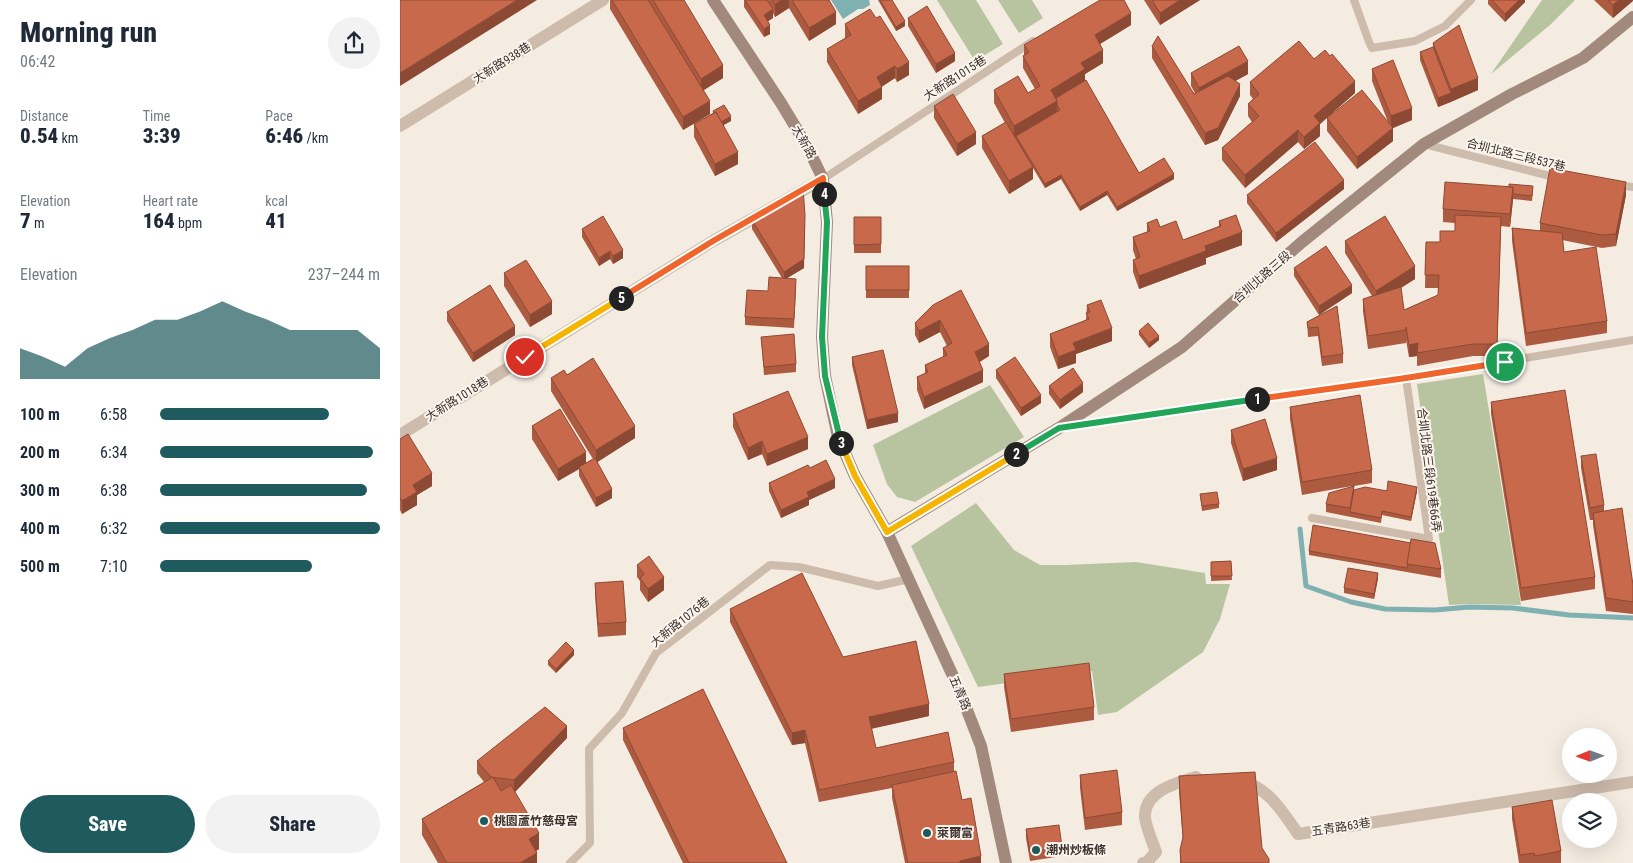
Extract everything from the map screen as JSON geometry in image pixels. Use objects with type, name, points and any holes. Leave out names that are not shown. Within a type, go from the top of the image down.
[{"type":"street","name":"大新路938巷","points":[[400,126],[603,0]]},
{"type":"street","name":"大新路","points":[[712,0],[781,103],[807,146],[823,178],[827,222],[822,337],[825,376],[838,437],[855,476],[887,532]]},
{"type":"street","name":"合圳北路三段","points":[[887,532],[1059,428],[1182,347],[1302,242],[1424,144],[1512,94],[1583,58],[1633,17]]},
{"type":"street","name":"大新路1018巷","points":[[400,435],[713,241],[823,178]]},
{"type":"street","name":"五青路","points":[[887,532],[958,687],[982,746],[1006,863]]},
{"type":"street","points":[[1143,863],[1146,863],[1156,852],[1145,816],[1148,803],[1165,786],[1205,776]]},
{"type":"street","name":"五青路63巷","points":[[1232,778],[1254,784],[1262,790],[1276,802],[1298,834],[1633,782]]},
{"type":"lane","points":[[1354,0],[1372,48],[1415,41],[1445,26],[1471,0]]},
{"type":"lane","name":"大新路1015巷","points":[[823,178],[1044,35]]},
{"type":"lane","name":"合圳北路三段537巷","points":[[1424,144],[1562,179]]},
{"type":"lane","points":[[1606,184],[1633,186]]},
{"type":"lane","points":[[1059,428],[1406,378],[1633,340]]},
{"type":"lane","name":"合圳北路三段619巷66弄","points":[[1312,518],[1428,539],[1406,378]]},
{"type":"lane","name":"大新路1076巷","points":[[570,863],[590,843],[589,750],[622,713],[656,653],[770,565],[799,567],[878,586],[908,579]]},
{"type":"green space","points":[[937,0],[976,0],[1003,44],[975,61]]},
{"type":"green space","points":[[998,0],[1032,0],[1043,18],[1019,33]]},
{"type":"green space","points":[[1542,0],[1575,0],[1550,25],[1491,74]]},
{"type":"green space","points":[[1483,374],[1521,605],[1449,605],[1417,384]]},
{"type":"green space","points":[[990,385],[1024,437],[915,502],[897,497],[887,484],[873,445]]},
{"type":"green space","points":[[976,503],[1014,550],[1040,565],[1136,562],[1205,573],[1206,584],[1230,584],[1220,619],[1203,652],[1117,712],[1098,715],[1092,671],[978,687],[911,546]]},
{"type":"water","points":[[831,0],[869,0],[870,5],[863,9],[858,9],[843,19]]},
{"type":"building","points":[[400,0],[517,0],[400,73]]},
{"type":"building","points":[[612,0],[648,0],[710,101],[683,117]]},
{"type":"building","points":[[653,0],[684,0],[723,65],[701,79]]},
{"type":"building","points":[[745,0],[767,0],[773,9],[764,15],[770,25],[764,29]]},
{"type":"building","points":[[773,0],[782,0],[775,4]]},
{"type":"building","points":[[792,0],[829,0],[836,12],[809,28]]},
{"type":"building","points":[[880,0],[892,0],[905,21],[896,27]]},
{"type":"building","points":[[1100,0],[1124,0],[1131,13],[1095,35],[1103,50],[1081,63],[1085,69],[1051,90],[1057,101],[1014,126],[994,90],[1018,76],[1028,93],[1040,86],[1023,56],[1029,52],[1024,45]]},
{"type":"building","points":[[1152,0],[1180,0],[1160,13]]},
{"type":"building","points":[[1492,0],[1519,0],[1505,14]]},
{"type":"building","points":[[1608,0],[1619,0],[1613,5]]},
{"type":"building","points":[[927,6],[955,53],[936,64],[908,18]]},
{"type":"building","points":[[870,9],[876,18],[880,16],[909,62],[897,69],[895,66],[877,77],[882,87],[858,101],[827,49],[851,35],[845,24]]},
{"type":"building","points":[[1459,25],[1478,78],[1451,89],[1433,43]]},
{"type":"building","points":[[1158,36],[1194,94],[1228,76],[1240,84],[1218,128],[1205,133],[1152,46]]},
{"type":"building","points":[[1299,41],[1314,59],[1325,50],[1330,56],[1332,54],[1355,81],[1314,116],[1320,123],[1304,137],[1298,130],[1245,175],[1222,148],[1259,116],[1248,104],[1259,94],[1250,82]]},
{"type":"building","points":[[1239,46],[1248,61],[1199,88],[1191,73]]},
{"type":"building","points":[[1433,47],[1451,93],[1438,98],[1420,52]]},
{"type":"building","points":[[1393,60],[1412,108],[1391,116],[1372,69]]},
{"type":"building","points":[[1086,80],[1139,173],[1164,158],[1174,174],[1117,207],[1107,191],[1080,207],[1061,175],[1045,184],[1016,136],[1060,110],[1056,98]]},
{"type":"building","points":[[1362,90],[1393,128],[1357,157],[1327,118]]},
{"type":"building","points":[[953,94],[976,132],[957,144],[934,106]]},
{"type":"building","points":[[724,105],[731,116],[721,122],[716,112],[714,113],[713,111]]},
{"type":"building","points":[[716,112],[738,152],[715,164],[694,124]]},
{"type":"building","points":[[1006,122],[1033,167],[1009,181],[982,136]]},
{"type":"building","points":[[1315,142],[1344,180],[1276,233],[1247,195]]},
{"type":"building","points":[[1550,168],[1626,182],[1616,234],[1602,235],[1540,223]]},
{"type":"building","points":[[1445,182],[1513,187],[1510,214],[1443,209]]},
{"type":"building","points":[[1509,184],[1533,186],[1532,196],[1513,194],[1513,187],[1509,187]]},
{"type":"building","points":[[803,188],[805,215],[804,259],[784,272],[752,220]]},
{"type":"building","points":[[1236,215],[1242,232],[1205,246],[1206,251],[1139,276],[1133,260],[1140,257],[1133,237],[1150,231],[1147,223],[1157,219],[1160,227],[1176,221],[1183,240],[1221,226],[1219,221]]},
{"type":"building","points":[[1455,215],[1501,217],[1497,344],[1473,344],[1417,353],[1418,343],[1409,345],[1406,327],[1406,330],[1368,336],[1363,299],[1401,287],[1404,310],[1438,295],[1439,275],[1425,275],[1426,242],[1440,242],[1440,231],[1455,231]]},
{"type":"building","points":[[603,216],[623,250],[613,256],[610,251],[599,258],[582,229]]},
{"type":"building","points":[[1385,216],[1415,266],[1376,291],[1345,241]]},
{"type":"building","points":[[854,217],[881,217],[881,244],[854,245]]},
{"type":"building","points":[[1512,228],[1562,233],[1564,252],[1596,247],[1607,321],[1526,333]]},
{"type":"building","points":[[1326,246],[1352,285],[1319,306],[1294,268]]},
{"type":"building","points":[[526,260],[552,301],[530,315],[504,273]]},
{"type":"building","points":[[866,266],[909,266],[909,290],[866,290]]},
{"type":"building","points":[[769,277],[796,279],[794,319],[745,317],[747,290],[768,291]]},
{"type":"building","points":[[490,285],[515,326],[473,353],[447,312]]},
{"type":"building","points":[[961,290],[989,344],[975,352],[983,370],[924,397],[917,377],[928,372],[925,365],[947,355],[943,348],[952,343],[940,320],[919,331],[915,323],[933,305]]},
{"type":"building","points":[[1101,300],[1112,328],[1073,343],[1076,350],[1058,357],[1050,334],[1089,319],[1086,313],[1090,312],[1087,305]]},
{"type":"building","points":[[1337,306],[1343,354],[1322,357],[1318,327],[1308,328],[1307,322]]},
{"type":"building","points":[[1148,323],[1159,336],[1149,343],[1139,331]]},
{"type":"building","points":[[794,334],[796,364],[764,367],[761,337]]},
{"type":"building","points":[[883,350],[898,413],[867,420],[852,357]]},
{"type":"building","points":[[1015,357],[1041,395],[1021,408],[996,370]]},
{"type":"building","points":[[593,358],[635,426],[596,450],[551,378],[564,370],[567,375]]},
{"type":"building","points":[[1073,368],[1083,383],[1060,400],[1049,386]]},
{"type":"building","points":[[1565,390],[1595,577],[1521,588],[1491,402]]},
{"type":"building","points":[[788,391],[808,437],[767,454],[762,441],[748,448],[733,414]]},
{"type":"building","points":[[1360,395],[1372,470],[1302,482],[1290,407]]},
{"type":"building","points":[[560,409],[586,452],[558,469],[532,426]]},
{"type":"building","points":[[1265,419],[1277,458],[1243,469],[1231,430]]},
{"type":"building","points":[[408,434],[432,473],[413,485],[417,492],[402,501],[400,498],[400,439]]},
{"type":"building","points":[[1596,454],[1604,505],[1590,508],[1581,456]]},
{"type":"building","points":[[595,458],[612,489],[596,498],[579,467]]},
{"type":"building","points":[[826,460],[835,479],[807,492],[809,497],[781,510],[769,483],[808,465],[810,468]]},
{"type":"building","points":[[1388,481],[1417,487],[1411,517],[1382,511],[1381,518],[1350,512],[1354,490],[1365,487],[1387,491]]},
{"type":"building","points":[[1354,486],[1350,508],[1326,504],[1329,493]]},
{"type":"building","points":[[1217,492],[1219,504],[1202,506],[1200,494]]},
{"type":"building","points":[[1622,508],[1633,585],[1633,602],[1606,598],[1593,513]]},
{"type":"building","points":[[1313,525],[1411,543],[1407,568],[1309,551]]},
{"type":"building","points":[[1411,539],[1435,543],[1441,569],[1407,564]]},
{"type":"building","points":[[649,556],[664,577],[648,589],[640,578],[644,574],[637,565]]},
{"type":"building","points":[[1231,561],[1232,576],[1211,576],[1211,562]]},
{"type":"building","points":[[1348,568],[1378,573],[1374,594],[1344,588]]},
{"type":"building","points":[[802,573],[843,657],[916,641],[929,704],[869,717],[876,748],[948,732],[954,762],[819,790],[805,730],[792,733],[730,609]]},
{"type":"building","points":[[623,581],[626,622],[598,624],[595,583]]},
{"type":"building","points":[[566,642],[574,650],[556,669],[548,661]]},
{"type":"building","points":[[1089,663],[1094,707],[1011,719],[1004,674]]},
{"type":"building","points":[[703,689],[787,863],[689,863],[623,728]]},
{"type":"building","points":[[545,707],[567,726],[514,780],[491,777],[477,761]]},
{"type":"building","points":[[1117,770],[1122,812],[1085,818],[1080,775]]},
{"type":"building","points":[[956,771],[962,800],[971,798],[981,856],[960,861],[960,863],[908,863],[892,785]]},
{"type":"building","points":[[1255,772],[1262,848],[1269,859],[1269,863],[1181,863],[1180,850],[1183,837],[1179,776]]},
{"type":"building","name":"桃園蘆竹慈母宮","points":[[493,777],[501,791],[511,785],[539,833],[529,839],[537,853],[520,863],[447,863],[422,819]]},
{"type":"building","points":[[1552,800],[1561,851],[1535,856],[1534,853],[1520,855],[1512,807]]},
{"type":"building","points":[[1059,825],[1062,847],[1030,852],[1026,829]]},
{"type":"waterway","points":[[1300,529],[1306,586],[1351,602],[1385,609],[1513,608],[1569,615],[1633,618]]},
{"type":"place","name":"桃園蘆竹慈母宮","points":[[484,821]]},
{"type":"place","name":"萊爾富","points":[[927,833]]},
{"type":"place","name":"潮州炒板條","points":[[1036,850]]},
{"type":"route","points":[[525,357],[713,241],[823,178],[827,222],[822,337],[825,376],[838,437],[855,476],[887,532],[1059,428],[1505,362]]}]
